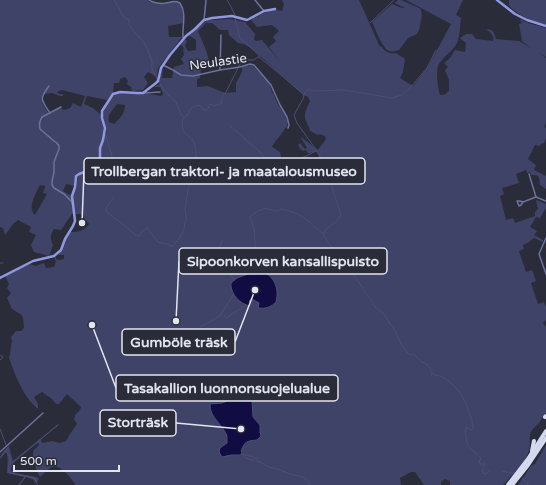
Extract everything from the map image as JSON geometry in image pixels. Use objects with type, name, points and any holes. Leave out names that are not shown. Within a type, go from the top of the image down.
[{"type":"highway","points":[[508,485],[528,459],[546,431]]},
{"type":"highway","points":[[512,485],[528,465],[546,438]]},
{"type":"highway","points":[[528,459],[534,441]]},
{"type":"street","points":[[148,0],[150,2],[164,3],[174,1],[180,3],[184,17],[183,38]]},
{"type":"street","points":[[204,20],[206,0]]},
{"type":"street","points":[[255,0],[264,11]]},
{"type":"street","points":[[497,0],[515,14],[527,20],[546,26]]},
{"type":"street","points":[[142,93],[158,81],[161,68],[183,38],[204,20],[216,17],[232,16],[247,20],[264,11],[275,9]]},
{"type":"street","points":[[220,35],[220,70]]},
{"type":"street","name":"Neulastie","points":[[163,65],[181,75],[186,76],[197,76],[250,64],[254,65],[268,81],[286,114],[288,128]]},
{"type":"street","points":[[49,86],[42,97],[42,102],[50,113]]},
{"type":"street","points":[[0,278],[33,261],[53,257],[62,247],[75,221],[72,196],[76,176],[87,171],[100,162],[100,148],[105,131],[105,126],[101,115],[112,96],[115,93],[120,92],[160,92]]},
{"type":"street","points":[[61,107],[42,117],[39,127],[59,146],[54,162],[52,183],[54,188],[64,194],[73,203]]},
{"type":"street","points":[[529,174],[536,197]]},
{"type":"street","points":[[523,202],[536,197],[546,201]]},
{"type":"street","points":[[546,239],[539,254],[546,274]]},
{"type":"street","points":[[0,452],[44,413]]},
{"type":"shaded area","points":[[0,0],[148,0],[150,2],[164,4],[174,1],[181,4],[184,23],[168,26],[169,37],[182,37],[158,68],[157,77],[148,72],[144,77],[148,83],[143,90],[132,91],[131,87],[127,84],[128,81],[125,77],[120,79],[119,83],[114,83],[113,93],[107,100],[87,96],[84,104],[93,108],[101,115],[104,126],[102,140],[99,147],[100,162],[75,175],[74,186],[66,184],[63,191],[72,195],[74,211],[61,230],[54,229],[51,235],[53,245],[49,256],[34,252],[31,245],[36,235],[29,232],[31,227],[18,220],[5,235],[3,228],[0,227]],"holes":[[[62,90],[85,96],[81,107],[73,103],[70,108],[64,110],[60,108],[49,114],[42,102],[43,94],[52,93],[63,96],[63,94],[59,94],[57,92]],[[40,185],[46,186],[43,193],[47,194],[35,215],[32,205]]]},
{"type":"shaded area","points":[[282,0],[359,0],[380,47],[381,46],[387,52],[396,53],[405,59],[403,72],[400,78],[413,86],[428,67],[451,24],[406,0],[463,0],[456,15],[461,18],[457,43],[441,61],[437,70],[440,95],[444,95],[449,91],[449,80],[445,70],[448,67],[444,63],[450,58],[455,50],[465,52],[466,43],[460,38],[466,34],[472,34],[476,39],[493,41],[493,36],[487,30],[488,29],[493,31],[496,39],[519,41],[531,48],[522,41],[519,24],[522,23],[520,19],[546,28],[546,57],[539,53],[546,58],[546,123],[544,127],[546,128],[546,138],[544,143],[540,146],[535,145],[528,159],[536,165],[534,170],[546,176],[546,189],[540,185],[539,177],[536,175],[531,175],[530,172],[527,173],[526,170],[516,174],[519,183],[502,188],[504,194],[500,196],[506,220],[513,218],[515,223],[535,216],[535,212],[538,209],[536,200],[546,204],[546,208],[540,218],[536,217],[530,227],[537,231],[534,235],[543,240],[543,242],[534,238],[523,245],[524,249],[519,251],[526,272],[532,270],[536,281],[531,283],[538,304],[544,302],[546,307],[546,320],[543,323],[546,327],[546,413],[531,431],[529,448],[526,457],[517,470],[503,485],[450,485],[450,481],[445,479],[441,482],[441,485],[424,485],[415,472],[411,472],[400,478],[401,485],[75,485],[65,472],[56,467],[49,469],[40,477],[34,464],[33,456],[34,450],[39,443],[13,463],[11,470],[39,478],[36,484],[34,480],[26,477],[18,485],[25,477],[7,473],[8,460],[6,452],[0,459],[4,451],[10,445],[9,447],[13,461],[58,424],[41,439],[41,441],[43,443],[52,441],[60,443],[66,441],[77,424],[74,419],[81,407],[67,394],[59,404],[56,404],[42,392],[34,397],[38,404],[38,409],[24,393],[9,358],[12,341],[11,337],[16,331],[21,331],[24,328],[23,319],[22,315],[12,309],[7,298],[11,293],[7,288],[9,284],[5,276],[29,264],[36,266],[44,263],[46,268],[54,267],[56,261],[55,257],[59,260],[64,259],[64,255],[58,254],[70,232],[81,231],[89,224],[81,214],[75,214],[73,196],[77,176],[99,165],[100,163],[100,148],[106,130],[103,113],[110,100],[117,93],[143,93],[161,96],[163,94],[160,87],[153,87],[160,84],[158,82],[161,69],[163,68],[162,78],[172,78],[174,67],[184,64],[181,59],[184,55],[184,48],[180,44],[184,39],[187,41],[185,46],[188,51],[196,50],[196,40],[188,36],[201,25],[211,20],[230,19],[245,22],[255,34],[254,40],[262,40],[280,61],[269,47],[276,41],[273,37],[279,31],[272,25],[257,27],[251,20],[270,11],[282,11],[284,4]],"holes":[[[206,23],[212,23],[220,30],[228,30],[229,35],[238,43],[244,44],[252,49],[308,97],[310,101],[306,109],[305,120],[310,131],[318,135],[320,134],[325,136],[326,139],[318,150],[301,137],[307,148],[305,149],[300,143],[298,145],[300,149],[303,151],[306,150],[308,153],[317,152],[323,165],[311,171],[297,173],[289,162],[272,164],[270,160],[277,161],[281,157],[280,152],[272,147],[287,127],[287,121],[273,93],[271,92],[269,83],[252,65],[242,67],[242,72],[236,83],[236,92],[225,93],[208,86],[197,87],[197,79],[200,78],[201,69],[204,62],[209,61],[206,49],[198,31]],[[117,104],[125,105],[125,108],[122,116],[114,124],[109,122],[109,117]]]},
{"type":"shaded area","points":[[398,0],[419,8],[422,16],[417,34],[408,38],[399,50],[389,51],[381,42],[372,22],[392,4],[405,8],[395,3]]},
{"type":"shaded area","points":[[509,0],[546,0],[546,25],[522,16],[509,6]]},
{"type":"shaded area","points":[[256,271],[267,274],[271,277],[276,286],[276,302],[268,307],[259,308],[259,303],[252,299],[249,301],[251,304],[250,306],[246,305],[236,298],[232,291],[231,283],[237,278]]},
{"type":"shaded area","points":[[243,395],[248,396],[252,400],[253,417],[260,425],[261,436],[257,440],[245,443],[241,451],[241,455],[222,457],[219,452],[220,448],[227,443],[227,436],[214,417],[210,409],[210,404],[222,403]]},
{"type":"shaded area","points":[[546,445],[546,485],[518,485],[531,466],[535,464]]},
{"type":"waterway","points":[[114,0],[124,17],[129,20],[129,25],[145,44],[152,61],[152,69],[157,79]]},
{"type":"waterway","points":[[227,0],[235,15]]},
{"type":"waterway","points":[[370,23],[394,0]]},
{"type":"waterway","points":[[235,18],[240,38],[259,55],[259,57],[304,95],[294,115],[297,123],[317,151],[325,166],[341,215],[337,221],[325,231],[323,234],[325,238],[343,264],[349,268],[376,308],[384,314],[395,330],[405,350],[410,355],[414,354],[426,364],[431,370],[431,375],[434,373],[434,375],[438,375],[445,379],[460,393],[472,419],[473,430],[467,427],[465,431],[467,444],[480,457],[480,464],[485,464],[483,466],[484,469],[482,470],[483,473],[486,474],[489,471]]},
{"type":"waterway","points":[[304,95],[307,90],[344,90],[392,98],[402,95],[427,68],[436,50]]},
{"type":"waterway","points":[[186,221],[186,199],[195,164],[196,151],[193,141],[184,132],[182,125],[183,119],[190,109],[195,106],[199,105],[206,111],[211,104],[214,106],[222,103],[221,100],[223,93],[225,94],[242,60],[254,60],[259,57]]},
{"type":"waterway","points":[[160,84],[168,95],[176,102],[181,115],[184,117]]},
{"type":"waterway","points":[[229,125],[259,151],[271,165],[288,165],[316,151]]},
{"type":"waterway","points":[[106,135],[118,178]]},
{"type":"waterway","points":[[113,198],[106,208],[107,212],[137,236],[147,228],[158,242],[167,244]]},
{"type":"waterway","points":[[257,268],[254,229],[250,217],[260,210],[288,210],[299,215],[322,233]]},
{"type":"waterway","points":[[168,244],[172,247],[180,237],[184,229],[185,222]]},
{"type":"waterway","points":[[215,256],[222,241]]},
{"type":"waterway","points":[[218,250],[232,276]]},
{"type":"waterway","points":[[194,347],[200,327],[220,316],[232,297]]},
{"type":"waterway","points":[[224,315],[226,318],[245,306]]},
{"type":"waterway","points":[[0,355],[3,357],[0,360]]},
{"type":"waterway","points":[[12,463],[58,425]]},
{"type":"waterway","points":[[0,429],[6,445]]},
{"type":"waterway","points":[[7,449],[6,451],[10,458],[9,473],[35,478],[38,485]]},
{"type":"waterway","points":[[0,458],[6,451]]},
{"type":"waterway","points":[[241,454],[259,458]]},
{"type":"waterway","points":[[244,457],[254,460]]},
{"type":"waterway","points":[[256,460],[269,467],[303,477],[310,485]]},
{"type":"waterway","points":[[502,471],[515,473]]},
{"type":"waterway","points":[[19,485],[26,476]]},
{"type":"waterway","points":[[522,478],[528,485]]},
{"type":"place","name":"Trollbergan traktori- ja maatalousmuseo","points":[[82,223]]},
{"type":"place","name":"Gumböle träsk","points":[[255,290]]},
{"type":"place","name":"Sipoonkorven kansallispuisto","points":[[176,321]]},
{"type":"place","name":"Tasakallion luonnonsuojelualue","points":[[92,325]]},
{"type":"place","name":"Storträsk","points":[[241,429]]}]
